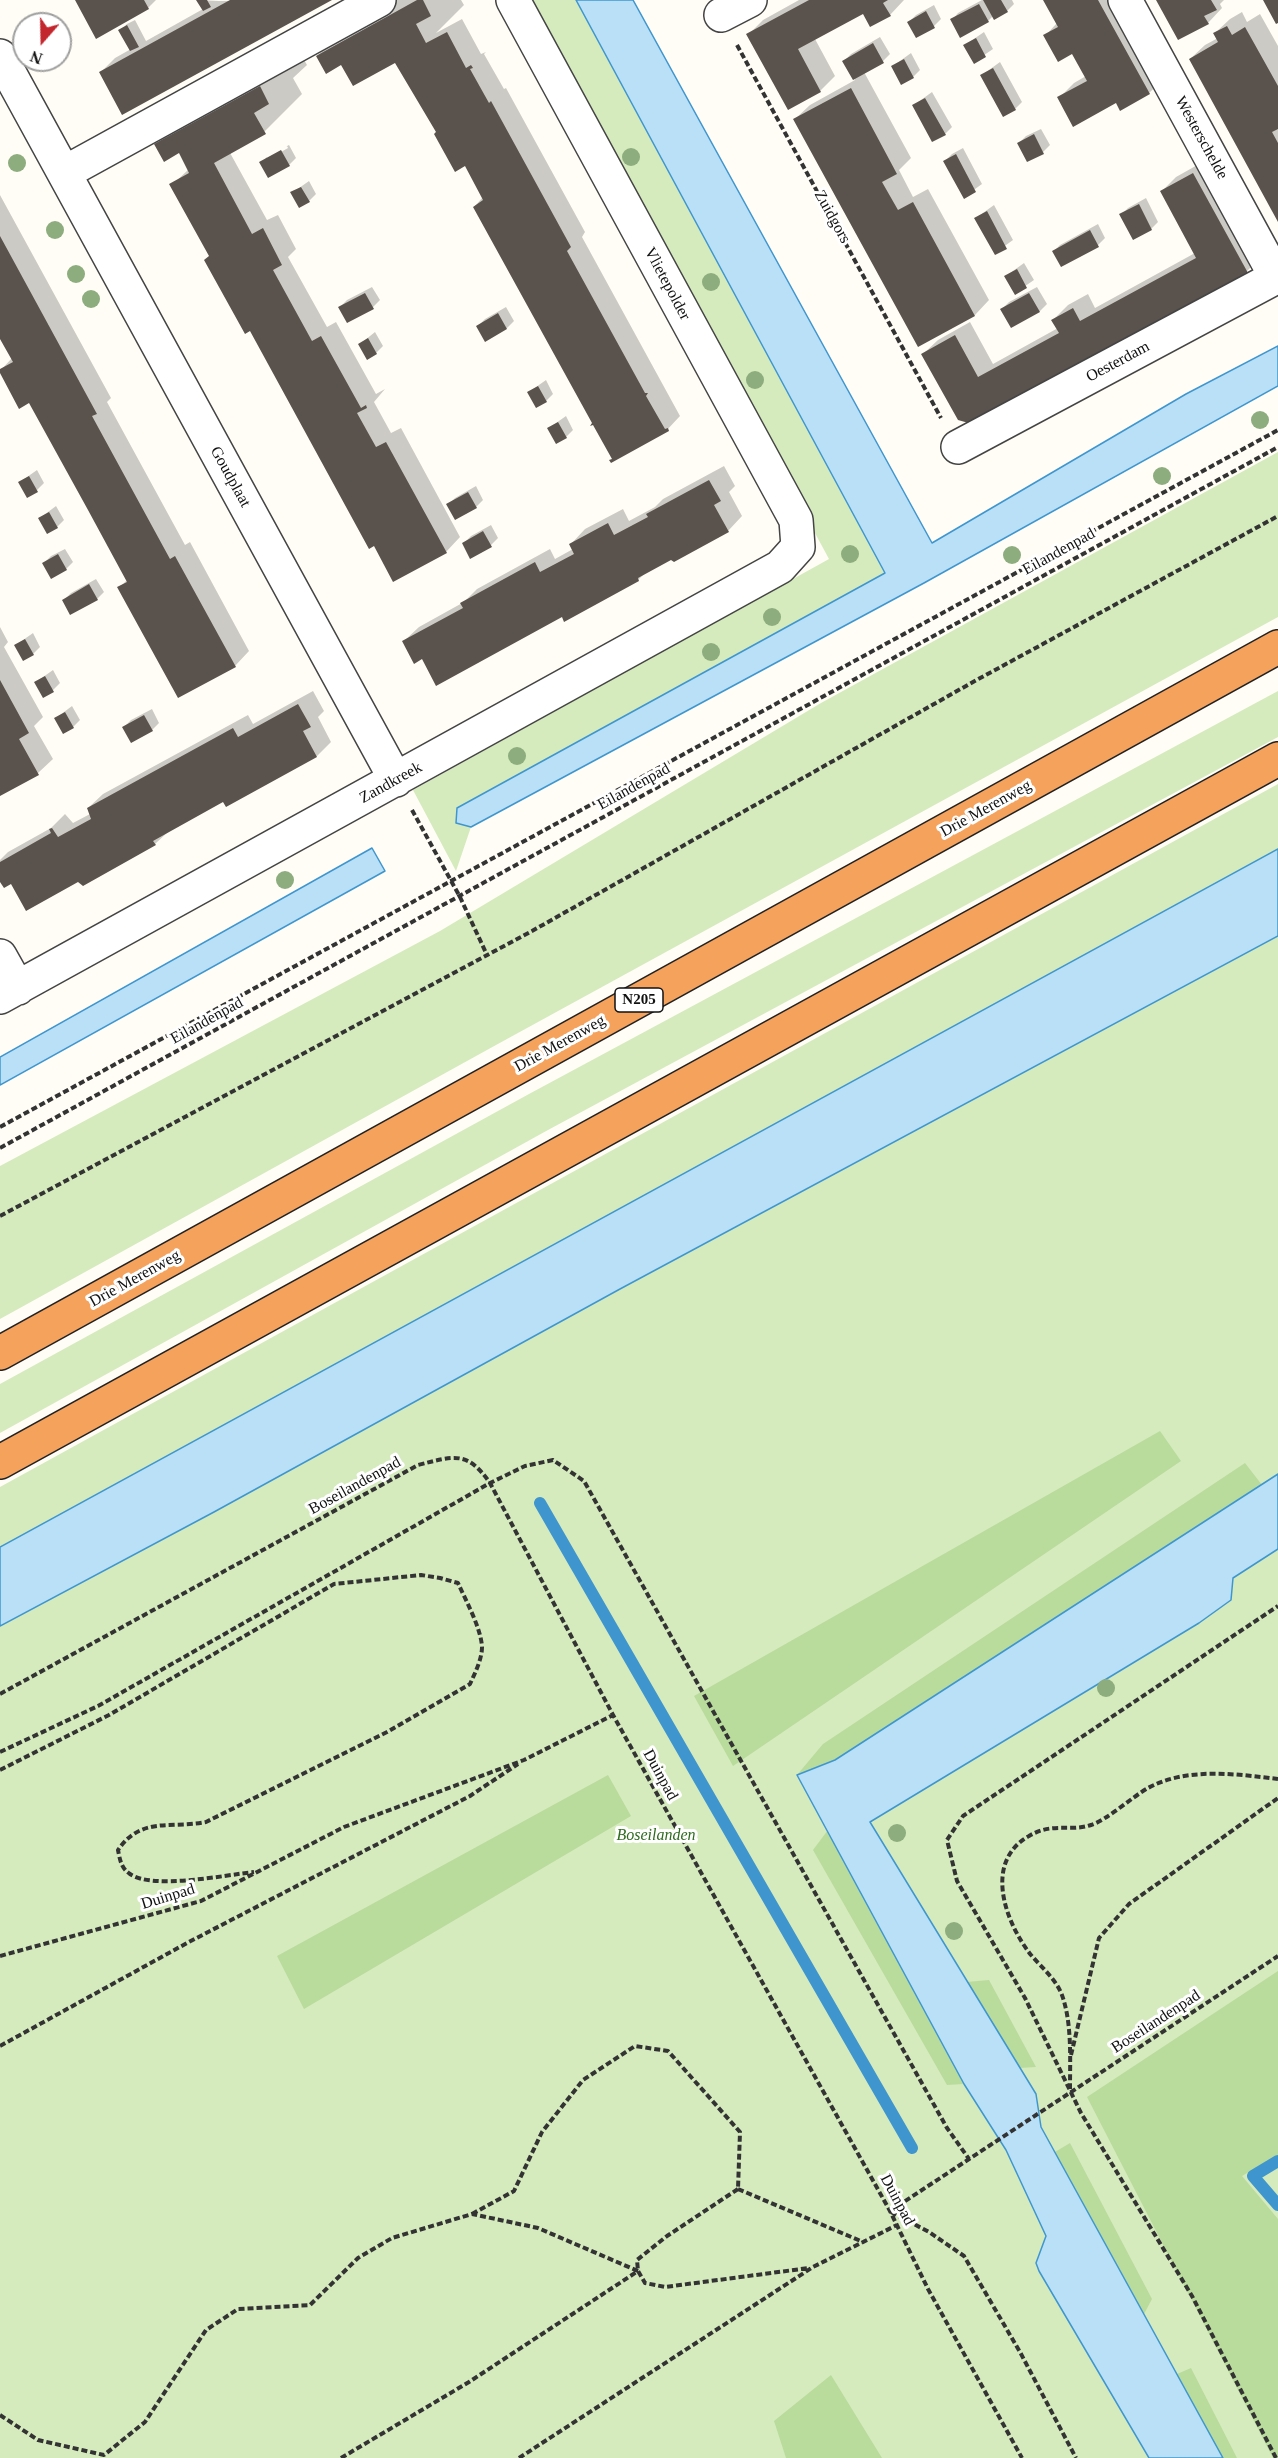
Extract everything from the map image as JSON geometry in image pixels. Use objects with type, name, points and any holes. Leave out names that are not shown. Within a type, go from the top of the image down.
[{"type":"highway","name":"Drie Merenweg","points":[[0,1353],[1278,647]]},
{"type":"highway","points":[[0,1462],[1278,759]]},
{"type":"street","points":[[64,173],[379,0]]},
{"type":"street","name":"Vlietepolder","points":[[513,0],[796,520],[798,547],[780,567]]},
{"type":"street","points":[[721,15],[750,0]]},
{"type":"street","name":"Westerschelde","points":[[1125,0],[1277,276]]},
{"type":"street","name":"Goudplaat","points":[[0,56],[396,780]]},
{"type":"street","name":"Oesterdam","points":[[958,447],[1277,276]]},
{"type":"street","name":"Zandkreek","points":[[9,993],[780,567]]},
{"type":"street","points":[[0,956],[9,993]]},
{"type":"path","name":"Zuidgors","points":[[721,15],[958,447]]},
{"type":"path","points":[[0,1127],[1278,430]]},
{"type":"path","name":"Eilandenpad","points":[[0,1148],[1278,447]]},
{"type":"path","points":[[0,1216],[487,955],[983,676],[1278,516]]},
{"type":"path","points":[[396,780],[449,881],[460,897],[487,955]]},
{"type":"path","name":"Boseilandenpad","points":[[0,1694],[418,1465],[455,1456],[478,1466],[490,1483],[613,1715]]},
{"type":"path","points":[[0,1752],[98,1706],[490,1483],[525,1466],[553,1460],[584,1481],[947,2128],[969,2160]]},
{"type":"path","points":[[0,1770],[109,1714],[334,1584],[421,1575],[458,1583],[473,1616],[482,1647],[470,1684],[387,1732],[206,1822],[143,1828],[125,1840],[118,1850],[120,1864],[130,1874],[155,1882],[254,1872]]},
{"type":"path","points":[[1276,2458],[1192,2296],[1070,2093],[1025,1998],[957,1881],[947,1840],[963,1816],[1278,1606]]},
{"type":"path","name":"Duinpad","points":[[0,1956],[201,1901],[344,1827],[524,1760],[613,1715],[890,2211],[928,2289],[1022,2458]]},
{"type":"path","points":[[0,2046],[187,1943],[470,1796],[524,1760]]},
{"type":"path","points":[[1070,2093],[1070,2059],[1063,1997],[1057,1985],[1030,1953],[1012,1926],[1002,1880],[1002,1869],[1008,1855],[1016,1844],[1030,1835],[1048,1827],[1091,1825],[1151,1786],[1179,1777],[1217,1774],[1278,1779]]},
{"type":"path","points":[[1070,2059],[1099,1938],[1129,1904],[1278,1798]]},
{"type":"path","name":"Boseilandenpad","points":[[890,2211],[1278,1956]]},
{"type":"path","points":[[0,2415],[38,2440],[104,2457],[145,2422],[206,2330],[238,2309],[310,2306],[358,2258],[392,2238],[472,2214],[514,2191],[542,2132],[583,2080],[635,2046],[668,2051],[740,2132],[738,2189]]},
{"type":"path","points":[[738,2189],[863,2241]]},
{"type":"path","points":[[738,2189],[667,2236],[637,2260],[638,2271],[645,2283],[665,2287],[813,2267]]},
{"type":"path","points":[[890,2211],[929,2232],[964,2256],[1020,2352],[1076,2458]]},
{"type":"path","points":[[472,2214],[538,2228],[638,2271]]},
{"type":"path","points":[[519,2458],[813,2267],[897,2225]]},
{"type":"path","points":[[341,2458],[469,2382],[638,2271]]},
{"type":"green space","points":[[527,0],[576,0],[885,573],[457,808],[456,823],[471,827],[456,871],[413,790],[829,559]]},
{"type":"green space","points":[[1278,452],[1278,617],[0,1319],[0,1166],[440,931],[821,703]]},
{"type":"green space","points":[[1278,691],[1278,737],[548,1130],[0,1433],[0,1384],[529,1094]]},
{"type":"green space","name":"Boseilanden","points":[[1278,784],[1278,2458],[0,2458],[0,1487]]},
{"type":"green space","points":[[1160,1431],[1181,1461],[733,1766],[694,1696]]},
{"type":"green space","points":[[1245,1463],[1262,1485],[835,1760],[797,1775],[823,1744]]},
{"type":"green space","points":[[608,1775],[631,1816],[304,2009],[277,1956]]},
{"type":"green space","points":[[828,1830],[964,2084],[947,2085],[813,1850]]},
{"type":"green space","points":[[1278,1971],[1278,2155],[1242,2176],[1278,2219],[1278,2458],[1273,2458],[1087,2097]]},
{"type":"green space","points":[[989,1980],[1036,2067],[1020,2068],[966,1982]]},
{"type":"green space","points":[[1070,2143],[1152,2299],[1144,2314],[1055,2152]]},
{"type":"green space","points":[[1191,2368],[1237,2458],[1223,2458],[1177,2374]]},
{"type":"green space","points":[[831,2375],[882,2458],[786,2458],[774,2421]]},
{"type":"water","points":[[576,0],[633,0],[932,543],[1186,394],[1278,346],[1278,386],[924,583],[471,827],[456,823],[457,808],[885,573]]},
{"type":"water","points":[[372,848],[385,871],[0,1085],[0,1057]]},
{"type":"water","points":[[1278,849],[1278,936],[620,1289],[214,1512],[0,1626],[0,1547]]},
{"type":"water","points":[[1278,1474],[1278,1549],[1233,1578],[1231,1600],[1199,1623],[870,1822],[1036,2094],[1041,2127],[1223,2458],[1149,2458],[1039,2271],[1036,2263],[1046,2236],[1006,2150],[964,2084],[797,1775],[835,1760]]},
{"type":"building","points":[[75,0],[144,0],[149,9],[96,39]]},
{"type":"building","points":[[196,0],[207,0],[211,7],[203,11]]},
{"type":"building","points":[[230,0],[332,0],[122,115],[99,72]]},
{"type":"building","points":[[417,0],[423,0],[431,16],[416,24],[426,43],[447,32],[466,68],[471,65],[473,68],[470,69],[489,103],[491,101],[571,247],[567,251],[645,393],[648,393],[646,396],[665,429],[668,428],[669,431],[611,463],[609,460],[612,459],[593,425],[590,426],[592,423],[473,207],[483,200],[465,166],[455,172],[434,134],[436,132],[395,63],[353,86],[341,65],[326,74],[316,56]]},
{"type":"building","points":[[809,0],[888,0],[883,3],[891,16],[870,27],[863,14],[798,49],[821,92],[788,110],[746,34]]},
{"type":"building","points":[[983,0],[1001,0],[1008,12],[994,20]]},
{"type":"building","points":[[1043,0],[1098,0],[1150,94],[1120,111],[1116,103],[1073,127],[1057,97],[1087,81],[1072,54],[1058,62],[1043,35],[1058,27]]},
{"type":"building","points":[[1156,0],[1211,0],[1217,10],[1204,16],[1209,24],[1178,40]]},
{"type":"building","points":[[1263,0],[1278,0],[1278,23],[1276,24]]},
{"type":"building","points":[[979,4],[989,22],[960,38],[950,19]]},
{"type":"building","points":[[926,11],[935,28],[916,38],[907,22]]},
{"type":"building","points":[[127,25],[139,47],[130,51],[118,30]]},
{"type":"building","points":[[1227,26],[1232,35],[1245,27],[1278,86],[1278,129],[1272,132],[1278,143],[1278,222],[1189,59],[1218,42],[1213,33]]},
{"type":"building","points":[[976,38],[986,57],[974,64],[963,45]]},
{"type":"building","points":[[873,43],[884,63],[853,80],[842,61]]},
{"type":"building","points":[[904,59],[914,78],[901,85],[891,66]]},
{"type":"building","points":[[993,68],[1016,110],[1003,117],[980,75]]},
{"type":"building","points":[[260,86],[269,104],[254,113],[266,134],[214,163],[252,234],[263,228],[282,265],[273,270],[312,341],[321,336],[361,408],[366,405],[367,408],[357,413],[376,447],[386,442],[447,553],[393,582],[374,546],[369,549],[250,331],[245,334],[204,260],[209,256],[169,184],[189,173],[179,153],[164,162],[154,144]]},
{"type":"building","points":[[851,88],[897,174],[882,182],[898,210],[913,202],[975,316],[918,347],[793,119]]},
{"type":"building","points":[[925,98],[946,135],[932,142],[912,105]]},
{"type":"building","points":[[1034,134],[1044,154],[1027,162],[1017,143]]},
{"type":"building","points":[[281,150],[290,166],[268,178],[259,162]]},
{"type":"building","points":[[956,154],[976,192],[964,199],[943,161]]},
{"type":"building","points":[[1193,173],[1248,273],[972,424],[958,420],[921,354],[955,335],[978,377],[1059,333],[1051,320],[1073,308],[1080,321],[1196,258],[1160,191]]},
{"type":"building","points":[[301,187],[310,202],[299,208],[290,192]]},
{"type":"building","points":[[1139,204],[1152,230],[1133,240],[1119,214]]},
{"type":"building","points":[[987,211],[1007,249],[995,255],[974,218]]},
{"type":"building","points":[[1090,230],[1099,247],[1061,267],[1052,251]]},
{"type":"building","points":[[0,236],[97,414],[92,416],[170,559],[175,556],[236,667],[178,698],[117,587],[127,582],[88,510],[29,403],[19,409],[0,373],[0,369],[13,362],[0,339]]},
{"type":"building","points":[[1017,269],[1027,288],[1015,295],[1004,276]]},
{"type":"building","points":[[365,293],[374,309],[347,323],[338,307]]},
{"type":"building","points":[[1029,293],[1040,312],[1011,328],[1000,309]]},
{"type":"building","points":[[498,313],[507,329],[485,342],[476,326]]},
{"type":"building","points":[[368,338],[377,354],[367,360],[358,344]]},
{"type":"building","points":[[538,386],[547,402],[536,408],[527,392]]},
{"type":"building","points":[[558,422],[567,438],[556,444],[547,428]]},
{"type":"building","points":[[29,476],[38,492],[27,498],[18,482]]},
{"type":"building","points":[[709,480],[721,501],[714,505],[729,532],[674,562],[671,560],[638,578],[639,581],[564,622],[562,617],[436,686],[422,659],[414,664],[402,641],[463,608],[460,603],[535,562],[540,572],[574,554],[569,544],[608,523],[614,535],[648,517],[646,514]]},
{"type":"building","points":[[468,492],[477,508],[455,520],[446,504]]},
{"type":"building","points":[[49,512],[58,528],[47,534],[38,518]]},
{"type":"building","points":[[483,531],[492,547],[470,559],[462,543]]},
{"type":"building","points":[[58,554],[67,570],[51,579],[42,563]]},
{"type":"building","points":[[89,584],[98,600],[70,615],[62,600]]},
{"type":"building","points":[[25,639],[34,655],[23,661],[14,645]]},
{"type":"building","points":[[45,676],[54,692],[43,698],[34,682]]},
{"type":"building","points":[[0,680],[29,733],[19,739],[39,775],[0,796]]},
{"type":"building","points":[[298,704],[311,727],[303,731],[317,757],[226,807],[223,802],[153,841],[156,845],[83,886],[78,882],[26,911],[11,884],[4,888],[0,882],[0,862],[51,833],[49,829],[52,828],[58,837],[91,819],[87,808],[233,728],[238,737]]},
{"type":"building","points":[[65,712],[74,728],[63,734],[54,718]]},
{"type":"building","points":[[144,715],[153,731],[131,743],[122,727]]},
{"type":"waterway","points":[[540,1503],[912,2148]]},
{"type":"waterway","points":[[1278,2161],[1253,2176],[1278,2205]]}]
